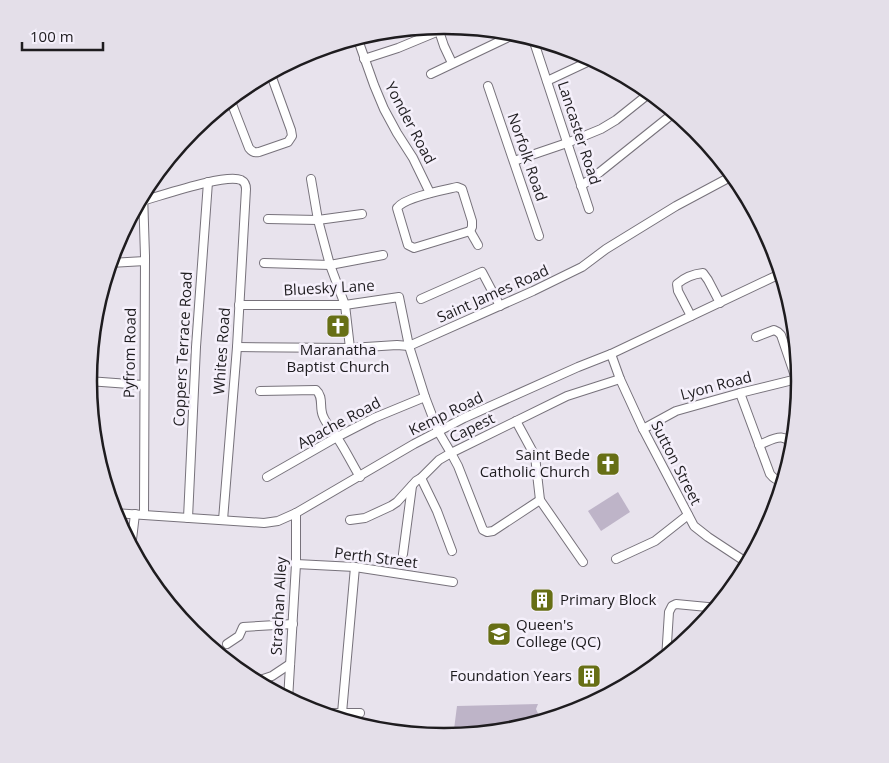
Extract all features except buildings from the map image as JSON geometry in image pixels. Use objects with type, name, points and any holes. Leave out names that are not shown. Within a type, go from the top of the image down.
[{"type":"street","points":[[364,59],[398,48],[426,34]]},
{"type":"street","points":[[440,34],[452,63]]},
{"type":"street","points":[[431,74],[504,39]]},
{"type":"street","name":"Yonder Road","points":[[359,45],[384,109],[396,133],[413,158],[430,193]]},
{"type":"street","name":"Lancaster Road","points":[[535,46],[589,210]]},
{"type":"street","points":[[547,81],[585,63]]},
{"type":"street","points":[[233,106],[248,148],[251,151],[256,153],[288,142],[292,136],[291,130],[273,79]]},
{"type":"street","name":"Norfolk Road","points":[[488,86],[539,236]]},
{"type":"street","points":[[514,161],[602,129],[645,97]]},
{"type":"street","points":[[581,186],[669,116]]},
{"type":"street","name":"Whites Road","points":[[208,182],[227,178],[243,180],[246,189],[223,520]]},
{"type":"street","name":"Saint James Road","points":[[236,347],[350,348],[409,346],[582,267],[606,249],[676,206],[726,178]]},
{"type":"street","points":[[311,179],[318,220],[330,265],[345,304],[350,348]]},
{"type":"street","points":[[150,196],[208,182]]},
{"type":"street","name":"Coppers Terrace Road","points":[[188,518],[196,347],[208,182]]},
{"type":"street","points":[[470,231],[414,248],[408,245],[397,208],[400,203],[430,193],[457,187],[462,189],[472,221],[470,231],[478,245]]},
{"type":"street","name":"Pyfrom Road","points":[[134,537],[139,514],[144,385],[145,260],[143,209]]},
{"type":"street","points":[[268,219],[318,220],[362,214]]},
{"type":"street","points":[[264,263],[330,265],[383,255]]},
{"type":"street","points":[[118,262],[145,260]]},
{"type":"street","points":[[421,299],[482,272],[500,306]]},
{"type":"street","points":[[690,316],[678,291],[677,284],[695,273],[703,273],[720,303]]},
{"type":"street","name":"Kemp Road","points":[[122,513],[271,523],[286,518],[464,418],[610,354],[776,276]]},
{"type":"street","name":"Bluesky Lane","points":[[239,305],[345,304],[399,297],[409,346]]},
{"type":"street","points":[[756,337],[774,330],[778,332],[792,363]]},
{"type":"street","points":[[409,346],[438,431],[458,466],[480,524],[486,532],[493,531],[540,500]]},
{"type":"street","name":"Sutton Street","points":[[610,354],[643,429],[694,526],[700,532],[745,557]]},
{"type":"street","name":"Capest","points":[[350,520],[364,518],[391,506],[439,460],[451,453],[567,396],[620,379]]},
{"type":"street","name":"Lyon Road","points":[[643,429],[676,411],[792,380]]},
{"type":"street","points":[[97,382],[144,385]]},
{"type":"street","points":[[260,391],[316,390],[321,398],[322,415],[360,477]]},
{"type":"street","points":[[740,393],[770,474],[778,480]]},
{"type":"street","name":"Apache Road","points":[[267,477],[374,418],[425,397]]},
{"type":"street","points":[[516,422],[535,456],[540,500],[583,562]]},
{"type":"street","points":[[759,445],[780,437],[787,439]]},
{"type":"street","points":[[421,478],[437,511],[452,551]]},
{"type":"street","points":[[403,554],[412,486]]},
{"type":"street","name":"Strachan Alley","points":[[288,692],[296,564],[296,513]]},
{"type":"street","points":[[616,559],[655,541],[688,515]]},
{"type":"street","name":"Perth Street","points":[[296,564],[355,567],[453,582]]},
{"type":"street","points":[[355,567],[342,713],[360,713]]},
{"type":"street","points":[[667,649],[669,610],[672,606],[676,604],[709,607]]},
{"type":"street","points":[[227,644],[239,636],[243,627],[293,624]]},
{"type":"street","points":[[264,679],[272,676],[290,664]]},
{"type":"shaded area","points":[[618,492],[630,512],[601,531],[588,511]]},
{"type":"shaded area","points":[[538,704],[536,709],[539,716],[512,723],[454,729],[457,706]]},
{"type":"place","name":"Maranatha Baptist Church","points":[[338,326]]},
{"type":"place","name":"Saint Bede Catholic Church","points":[[608,464]]},
{"type":"place","name":"Primary Block","points":[[542,600]]},
{"type":"place","name":"Queen's College (QC)","points":[[499,634]]},
{"type":"place","name":"Foundation Years","points":[[589,676]]}]
